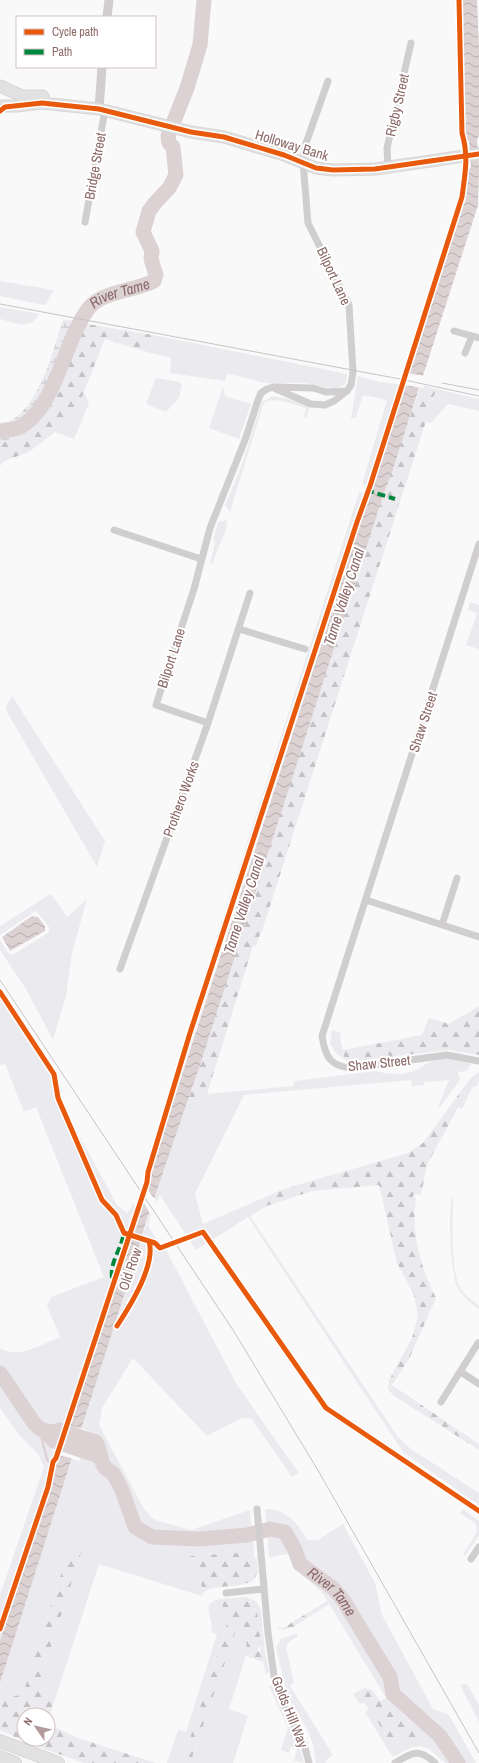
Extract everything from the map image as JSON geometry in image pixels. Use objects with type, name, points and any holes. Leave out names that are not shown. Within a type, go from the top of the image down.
[{"type":"highway","points":[[0,1741],[58,1763]]},
{"type":"highway","points":[[0,1757],[15,1763]]},
{"type":"main road","points":[[4,89],[22,96],[43,96],[100,107]]},
{"type":"main road","points":[[3,108],[12,104],[13,100],[13,95],[4,89]]},
{"type":"main road","points":[[3,108],[42,103],[100,107]]},
{"type":"main road","name":"Holloway Bank","points":[[100,107],[191,128],[303,162],[317,161],[357,164],[388,164],[459,154]]},
{"type":"main road","points":[[459,154],[479,147]]},
{"type":"main road","points":[[459,154],[479,154]]},
{"type":"street","points":[[107,16],[109,0]]},
{"type":"street","name":"Rigby Street","points":[[388,164],[387,148],[411,43]]},
{"type":"street","points":[[100,107],[102,68]]},
{"type":"street","name":"Bilport Lane","points":[[208,723],[156,705],[194,589],[210,528],[245,440],[258,400],[261,393],[266,389],[273,387],[311,404],[325,405],[334,401],[351,385],[353,372],[349,305],[308,223],[303,162],[305,146],[328,80]]},
{"type":"street","name":"Bridge Street","points":[[85,222],[100,107]]},
{"type":"street","points":[[454,331],[476,337],[465,353]]},
{"type":"street","points":[[273,387],[313,388],[326,392],[346,390]]},
{"type":"street","points":[[114,530],[201,559]]},
{"type":"street","name":"Shaw Street","points":[[479,544],[322,1036],[324,1049],[328,1058],[342,1068],[352,1068],[447,1055],[479,1061]]},
{"type":"street","name":"Prothero Works","points":[[120,969],[208,723],[250,593]]},
{"type":"street","points":[[239,628],[305,649]]},
{"type":"street","points":[[442,925],[457,878]]},
{"type":"street","points":[[366,900],[479,937]]},
{"type":"street","points":[[441,1402],[478,1343]]},
{"type":"street","points":[[461,1372],[479,1384]]},
{"type":"street","points":[[467,1503],[479,1511]]},
{"type":"street","name":"Golds Hill Way","points":[[257,1509],[274,1676],[282,1701],[304,1744],[309,1763]]},
{"type":"street","points":[[471,1559],[479,1547]]},
{"type":"street","points":[[226,1593],[264,1589]]},
{"type":"street","points":[[395,1763],[407,1755],[415,1753],[426,1755],[435,1763]]},
{"type":"green space","points":[[0,281],[54,290],[44,305],[0,296]]},
{"type":"green space","points":[[0,307],[39,314],[31,323],[17,324],[0,319]]},
{"type":"green space","points":[[63,319],[87,324],[72,353],[50,408],[33,427],[23,435],[0,444],[0,423],[12,420],[23,411],[33,397],[49,364]]},
{"type":"green space","points":[[87,324],[153,335],[147,352],[105,339],[81,399],[55,432],[29,452],[4,461],[0,466],[0,444],[23,435],[42,419],[59,389],[72,353]]},
{"type":"green space","points":[[153,335],[347,374],[346,382],[344,385],[339,387],[329,388],[299,383],[267,383],[227,374],[225,381],[170,373],[171,358],[147,352]]},
{"type":"green space","points":[[358,376],[380,382],[406,385],[372,489],[362,484],[387,400],[363,395],[356,417],[351,419]]},
{"type":"green space","points":[[156,378],[180,382],[182,384],[179,398],[166,412],[146,404]]},
{"type":"green space","points":[[425,386],[437,389],[432,400],[430,399],[422,420],[426,421],[261,934],[256,946],[253,946],[207,1094],[189,1098],[384,493],[420,388],[424,388]]},
{"type":"green space","points":[[223,387],[225,396],[251,404],[239,439],[209,428]]},
{"type":"green space","points":[[437,389],[479,399],[479,411],[448,404],[431,423],[422,420],[430,399],[433,400]]},
{"type":"green space","points":[[84,392],[89,403],[74,439],[55,432],[81,399]]},
{"type":"green space","points":[[273,396],[289,399],[310,407],[306,418],[304,417],[306,408],[283,401],[271,400],[263,405],[230,512],[225,505],[241,467],[262,402]]},
{"type":"green space","points":[[359,492],[371,494],[259,832],[149,1177],[147,1188],[144,1184],[148,1164],[190,1021]]},
{"type":"green space","points":[[227,520],[226,524],[228,524],[212,564],[210,563],[215,542],[213,540],[218,522]]},
{"type":"green space","points":[[470,602],[479,605],[479,649],[466,645],[477,613],[468,610]]},
{"type":"green space","points":[[12,696],[105,841],[97,867],[7,712],[6,707]]},
{"type":"green space","points":[[51,894],[67,917],[87,899],[72,953],[66,996],[53,1040],[26,989],[0,950],[0,940],[8,953],[13,955],[49,932],[49,927],[36,911],[0,935],[0,926]]},
{"type":"green space","points":[[0,995],[63,1092],[54,1098],[84,1144],[117,1205],[127,1213],[134,1203],[137,1208],[139,1197],[142,1201],[70,1425],[62,1424],[52,1453],[60,1456],[53,1471],[55,1472],[0,1641],[0,1595],[44,1467],[38,1454],[20,1436],[0,1408],[0,1348],[7,1351],[22,1352],[38,1347],[60,1337],[47,1306],[51,1297],[104,1277],[36,1107],[24,1112],[5,1064],[0,1065]]},
{"type":"green space","points":[[479,1006],[479,1055],[449,1050],[354,1061],[345,1060],[343,1050],[422,1035],[429,1018],[449,1024]]},
{"type":"green space","points":[[332,1030],[341,1033],[340,1037],[345,1060],[336,1053],[330,1044]]},
{"type":"green space","points":[[441,1058],[457,1059],[472,1064],[466,1071],[458,1072],[460,1080],[440,1107],[438,1107],[449,1080],[424,1082],[424,1085],[412,1086],[411,1080],[244,1095],[195,1194],[203,1224],[263,1198],[267,1206],[250,1216],[398,1437],[411,1449],[479,1493],[479,1505],[403,1452],[248,1217],[196,1250],[160,1195],[157,1202],[154,1199],[189,1098],[207,1094],[293,1086],[295,1081],[376,1071],[389,1074],[404,1074],[413,1071],[433,1060]]},
{"type":"green space","points":[[479,1072],[479,1081],[476,1087],[473,1086],[462,1109],[457,1107],[465,1094],[461,1091],[471,1078]]},
{"type":"green space","points":[[461,1091],[465,1094],[427,1165],[421,1195],[414,1194],[413,1197],[416,1198],[415,1224],[418,1249],[425,1274],[436,1298],[409,1359],[392,1385],[479,1444],[479,1450],[394,1396],[388,1389],[389,1380],[412,1338],[418,1316],[414,1295],[397,1263],[379,1185],[312,1191],[267,1206],[263,1198],[284,1189],[408,1153],[423,1143]]},
{"type":"green space","points":[[453,1195],[453,1256],[457,1279],[462,1290],[479,1306],[479,1309],[460,1292],[454,1276],[450,1225],[451,1202]]},
{"type":"green space","points":[[150,1212],[151,1215],[148,1226],[157,1240],[165,1248],[237,1385],[299,1473],[292,1477],[251,1418],[241,1418],[207,1436],[133,1358],[102,1408],[99,1425],[144,1509],[151,1517],[158,1521],[191,1530],[250,1510],[254,1552],[190,1556],[204,1592],[202,1596],[99,1564],[57,1693],[38,1687],[82,1550],[69,1550],[23,1694],[0,1700],[0,1683],[72,1459],[79,1461],[89,1431],[82,1428],[141,1242],[148,1246],[150,1237],[143,1235]]},
{"type":"green space","points":[[265,1509],[279,1511],[285,1514],[295,1522],[307,1540],[318,1540],[343,1524],[375,1583],[382,1615],[433,1709],[449,1715],[476,1763],[445,1763],[429,1749],[421,1746],[412,1747],[395,1756],[392,1756],[365,1712],[369,1709],[364,1703],[372,1698],[376,1704],[370,1709],[391,1742],[396,1743],[408,1737],[422,1737],[408,1722],[400,1708],[386,1698],[322,1592],[294,1568],[288,1554],[269,1557]]},
{"type":"green space","points":[[463,1509],[479,1521],[479,1535],[465,1556],[463,1554],[477,1532],[476,1524],[460,1513]]},
{"type":"green space","points":[[69,1549],[82,1550],[38,1687],[57,1693],[52,1707],[16,1707],[16,1737],[0,1730],[0,1700],[23,1694]]},
{"type":"green space","points":[[254,1552],[254,1558],[257,1558],[258,1571],[254,1580],[241,1585],[209,1589],[204,1592],[190,1556]]},
{"type":"green space","points":[[247,1597],[257,1602],[261,1610],[265,1653],[269,1671],[266,1675],[261,1653],[256,1608],[250,1601],[228,1598]]},
{"type":"green space","points":[[228,1598],[246,1600],[254,1604],[257,1612],[261,1647],[258,1647],[258,1651],[261,1651],[263,1662],[246,1656],[245,1628],[238,1625],[190,1763],[182,1763],[228,1621],[220,1599]]},
{"type":"green space","points":[[220,1599],[228,1621],[182,1763],[167,1763],[178,1730],[186,1732],[217,1634],[211,1632],[212,1627],[209,1612],[210,1604],[213,1601]]},
{"type":"green space","points":[[327,1601],[329,1604],[293,1627],[284,1630],[278,1628],[277,1626],[283,1628]]},
{"type":"green space","points":[[238,1625],[245,1628],[247,1652],[229,1709],[248,1716],[233,1763],[190,1763]]},
{"type":"green space","points":[[297,1633],[298,1636],[288,1643],[286,1647],[294,1683],[290,1686],[333,1755],[325,1761],[326,1763],[316,1763],[313,1744],[307,1729],[288,1697],[276,1648],[281,1639]]},
{"type":"green space","points":[[467,1684],[479,1705],[479,1722],[460,1685]]},
{"type":"green space","points":[[269,1686],[273,1686],[281,1708],[297,1736],[304,1763],[294,1761],[297,1749],[291,1747],[289,1753],[281,1750],[288,1728]]},
{"type":"green space","points":[[364,1688],[372,1690],[380,1701],[386,1698],[400,1708],[408,1722],[422,1737],[408,1737],[396,1743],[391,1742],[369,1709],[376,1704],[372,1698],[364,1703],[359,1703],[353,1694]]},
{"type":"green space","points":[[56,1728],[78,1738],[156,1763],[84,1763],[39,1747],[56,1747]]},
{"type":"water","name":"Tame Valley Canal","points":[[462,0],[477,0],[479,49],[479,135],[477,140],[479,167],[478,205],[199,1068],[145,1225],[137,1255],[0,1683],[0,1641],[55,1472],[53,1472],[56,1462],[58,1463],[466,198],[468,172],[471,166],[469,141],[465,139]]},
{"type":"water","points":[[32,916],[38,917],[45,926],[45,931],[10,951],[2,937]]},
{"type":"pier","points":[[407,373],[425,376],[422,388],[404,385]]},
{"type":"pier","points":[[145,1186],[156,1201],[151,1215],[141,1199]]},
{"type":"pier","points":[[68,1425],[84,1429],[74,1459],[59,1455]]},
{"type":"waterway","name":"River Tame","points":[[0,431],[18,428],[31,419],[41,407],[58,374],[80,323],[88,309],[94,303],[101,298],[154,281],[156,275],[151,259],[152,251],[143,232],[149,211],[169,188],[176,175],[173,147],[169,143],[168,136],[187,88],[200,45],[204,0]]},
{"type":"waterway","name":"River Tame","points":[[0,1373],[39,1428],[52,1432],[60,1430],[96,1442],[103,1464],[113,1473],[122,1490],[135,1527],[152,1537],[199,1539],[247,1535],[270,1529],[285,1532],[295,1550],[300,1564],[333,1588],[343,1600],[390,1677],[393,1694],[440,1736],[458,1763]]},
{"type":"waterway","points":[[39,1428],[47,1459],[50,1463]]},
{"type":"waterway","name":"River Tame","points":[[45,1431],[54,1441],[101,1457]]},
{"type":"tram line","points":[[0,304],[400,379],[479,396]]},
{"type":"tram line","points":[[442,383],[479,390]]},
{"type":"tram line","points":[[0,980],[233,1330],[319,1472],[479,1753]]},
{"type":"marked path","points":[[366,490],[395,499]]},
{"type":"marked path","points":[[112,1278],[112,1267],[123,1237]]},
{"type":"cycle path","name":"Old Row","points":[[0,1629],[48,1487],[53,1462],[56,1458],[147,1182],[148,1172],[190,1033],[370,486],[462,197],[466,158],[462,133],[459,0]]},
{"type":"cycle path","points":[[0,111],[5,107],[42,103],[99,109],[191,132],[224,137],[284,155],[316,168],[333,170],[375,169],[479,154]]},
{"type":"cycle path","points":[[0,992],[54,1074],[58,1098],[102,1200],[116,1215],[124,1233],[155,1243],[160,1248],[203,1232],[326,1408],[479,1511]]},
{"type":"cycle path","name":"Old Row","points":[[117,1326],[135,1297],[145,1273],[149,1262],[149,1241]]}]
